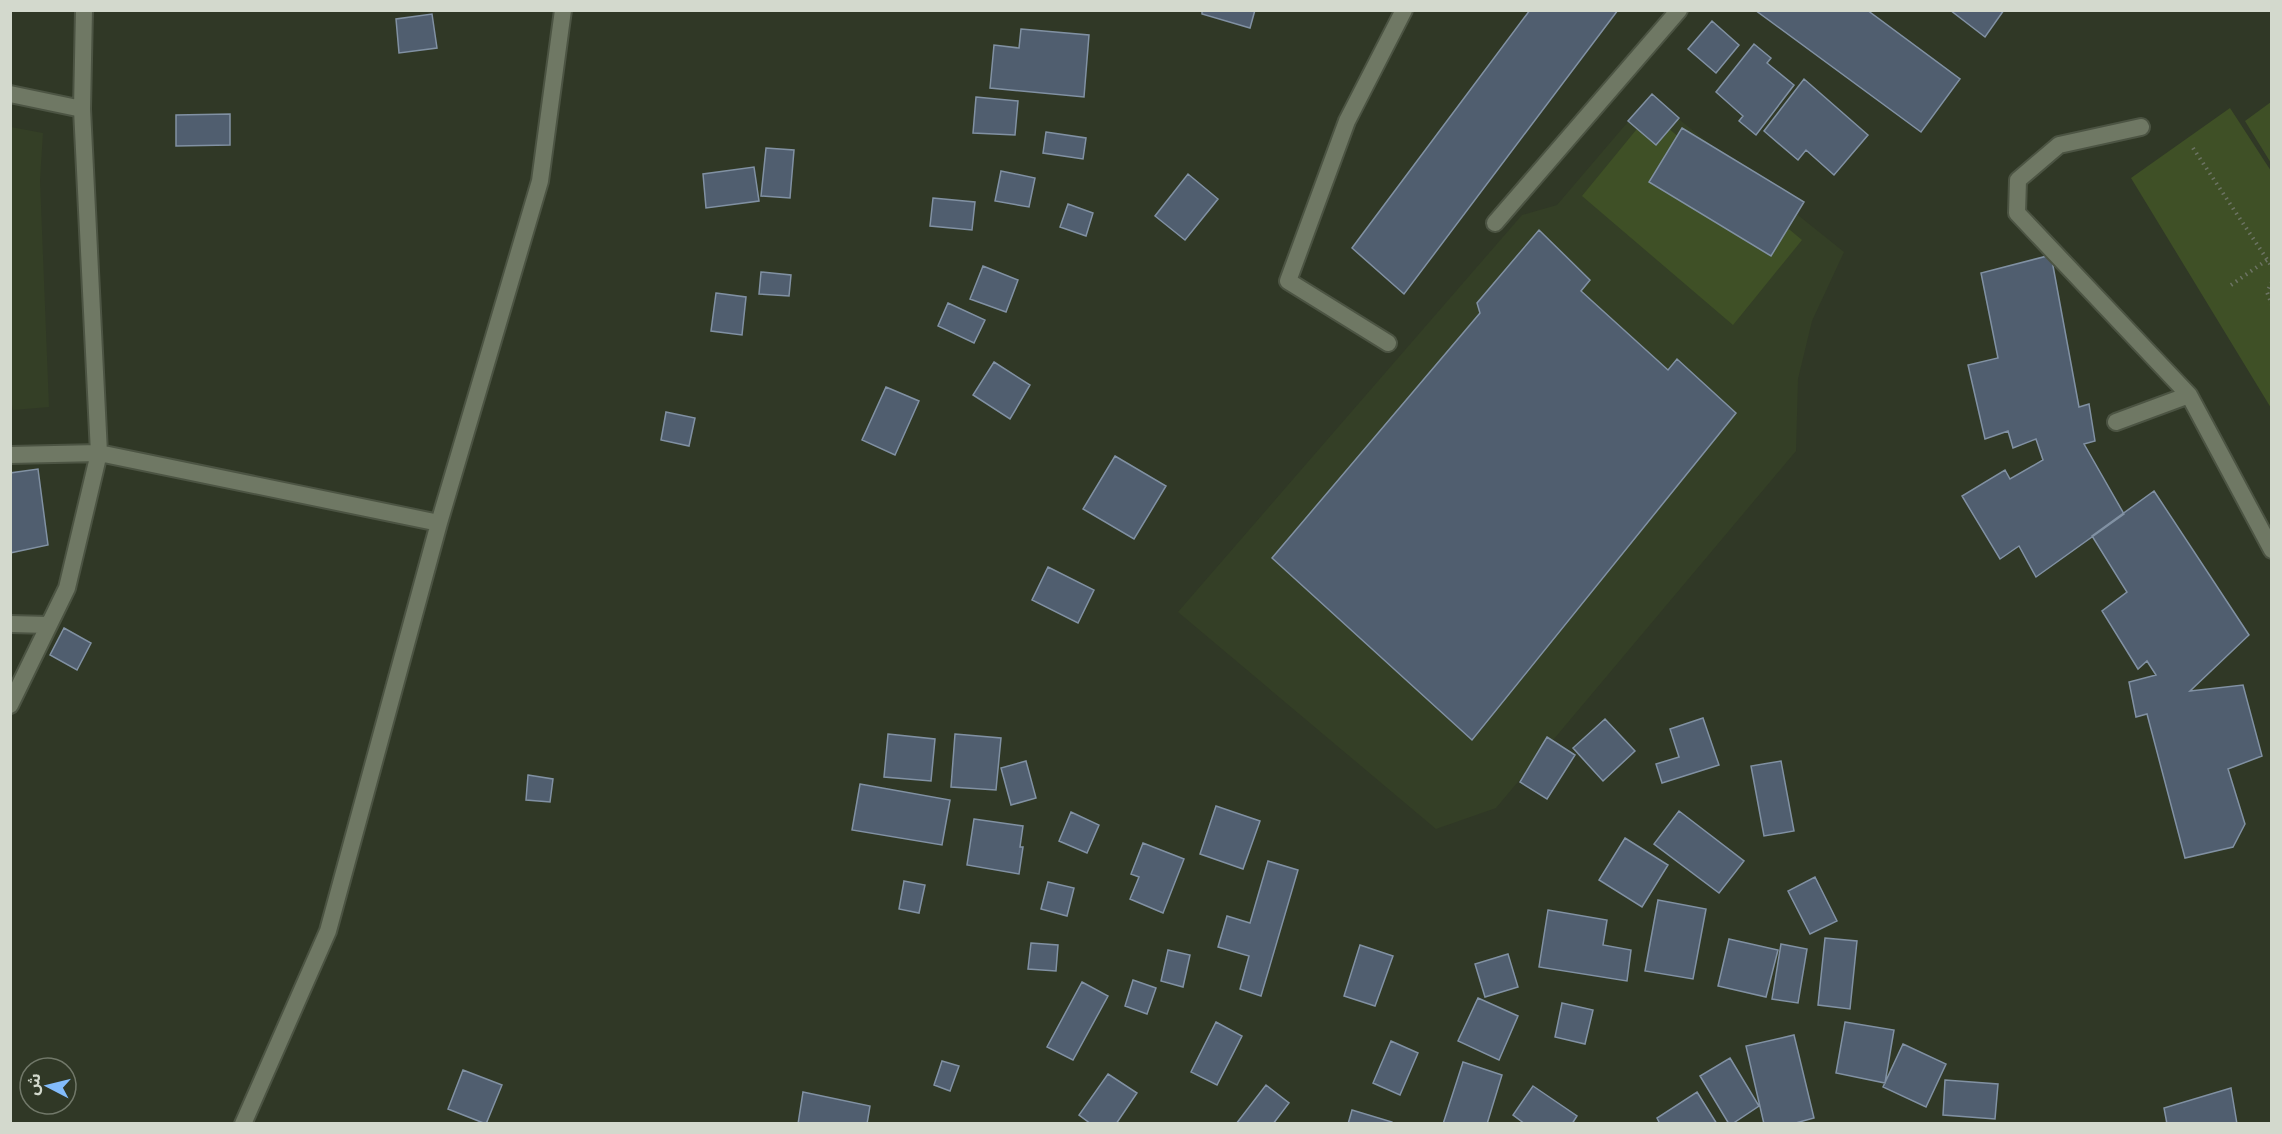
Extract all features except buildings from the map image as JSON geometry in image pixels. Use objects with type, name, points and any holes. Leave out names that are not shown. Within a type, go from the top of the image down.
[{"type":"street","points":[[10,705],[67,588],[99,453],[82,109],[84,10]]},
{"type":"street","points":[[243,1124],[328,931],[439,523],[540,181],[563,10]]},
{"type":"street","points":[[1388,343],[1288,281],[1347,121],[1404,10]]},
{"type":"street","points":[[1495,223],[1679,10]]},
{"type":"street","points":[[10,94],[82,109]]},
{"type":"street","points":[[2141,127],[2059,145],[2018,180],[2017,213],[2189,395],[2271,550]]},
{"type":"street","points":[[2116,422],[2189,395]]},
{"type":"street","points":[[10,455],[99,453],[439,523]]},
{"type":"street","points":[[10,624],[49,624]]},
{"type":"path","points":[[2193,148],[2271,267]]},
{"type":"path","points":[[2231,285],[2267,260]]},
{"type":"path","points":[[2271,282],[2267,292],[2271,305]]},
{"type":"shaded area","points":[[1650,96],[1844,252],[1812,321],[1798,379],[1796,451],[1496,808],[1436,829],[1178,612],[1522,215],[1557,205]]},
{"type":"shaded area","points":[[2271,102],[2271,163],[2245,121]]},
{"type":"shaded area","points":[[2230,108],[2271,171],[2271,408],[2131,178]]},
{"type":"shaded area","points":[[1650,113],[1802,240],[1733,325],[1582,196]]},
{"type":"shaded area","points":[[11,127],[43,133],[40,180],[49,407],[13,410],[10,397]]}]
